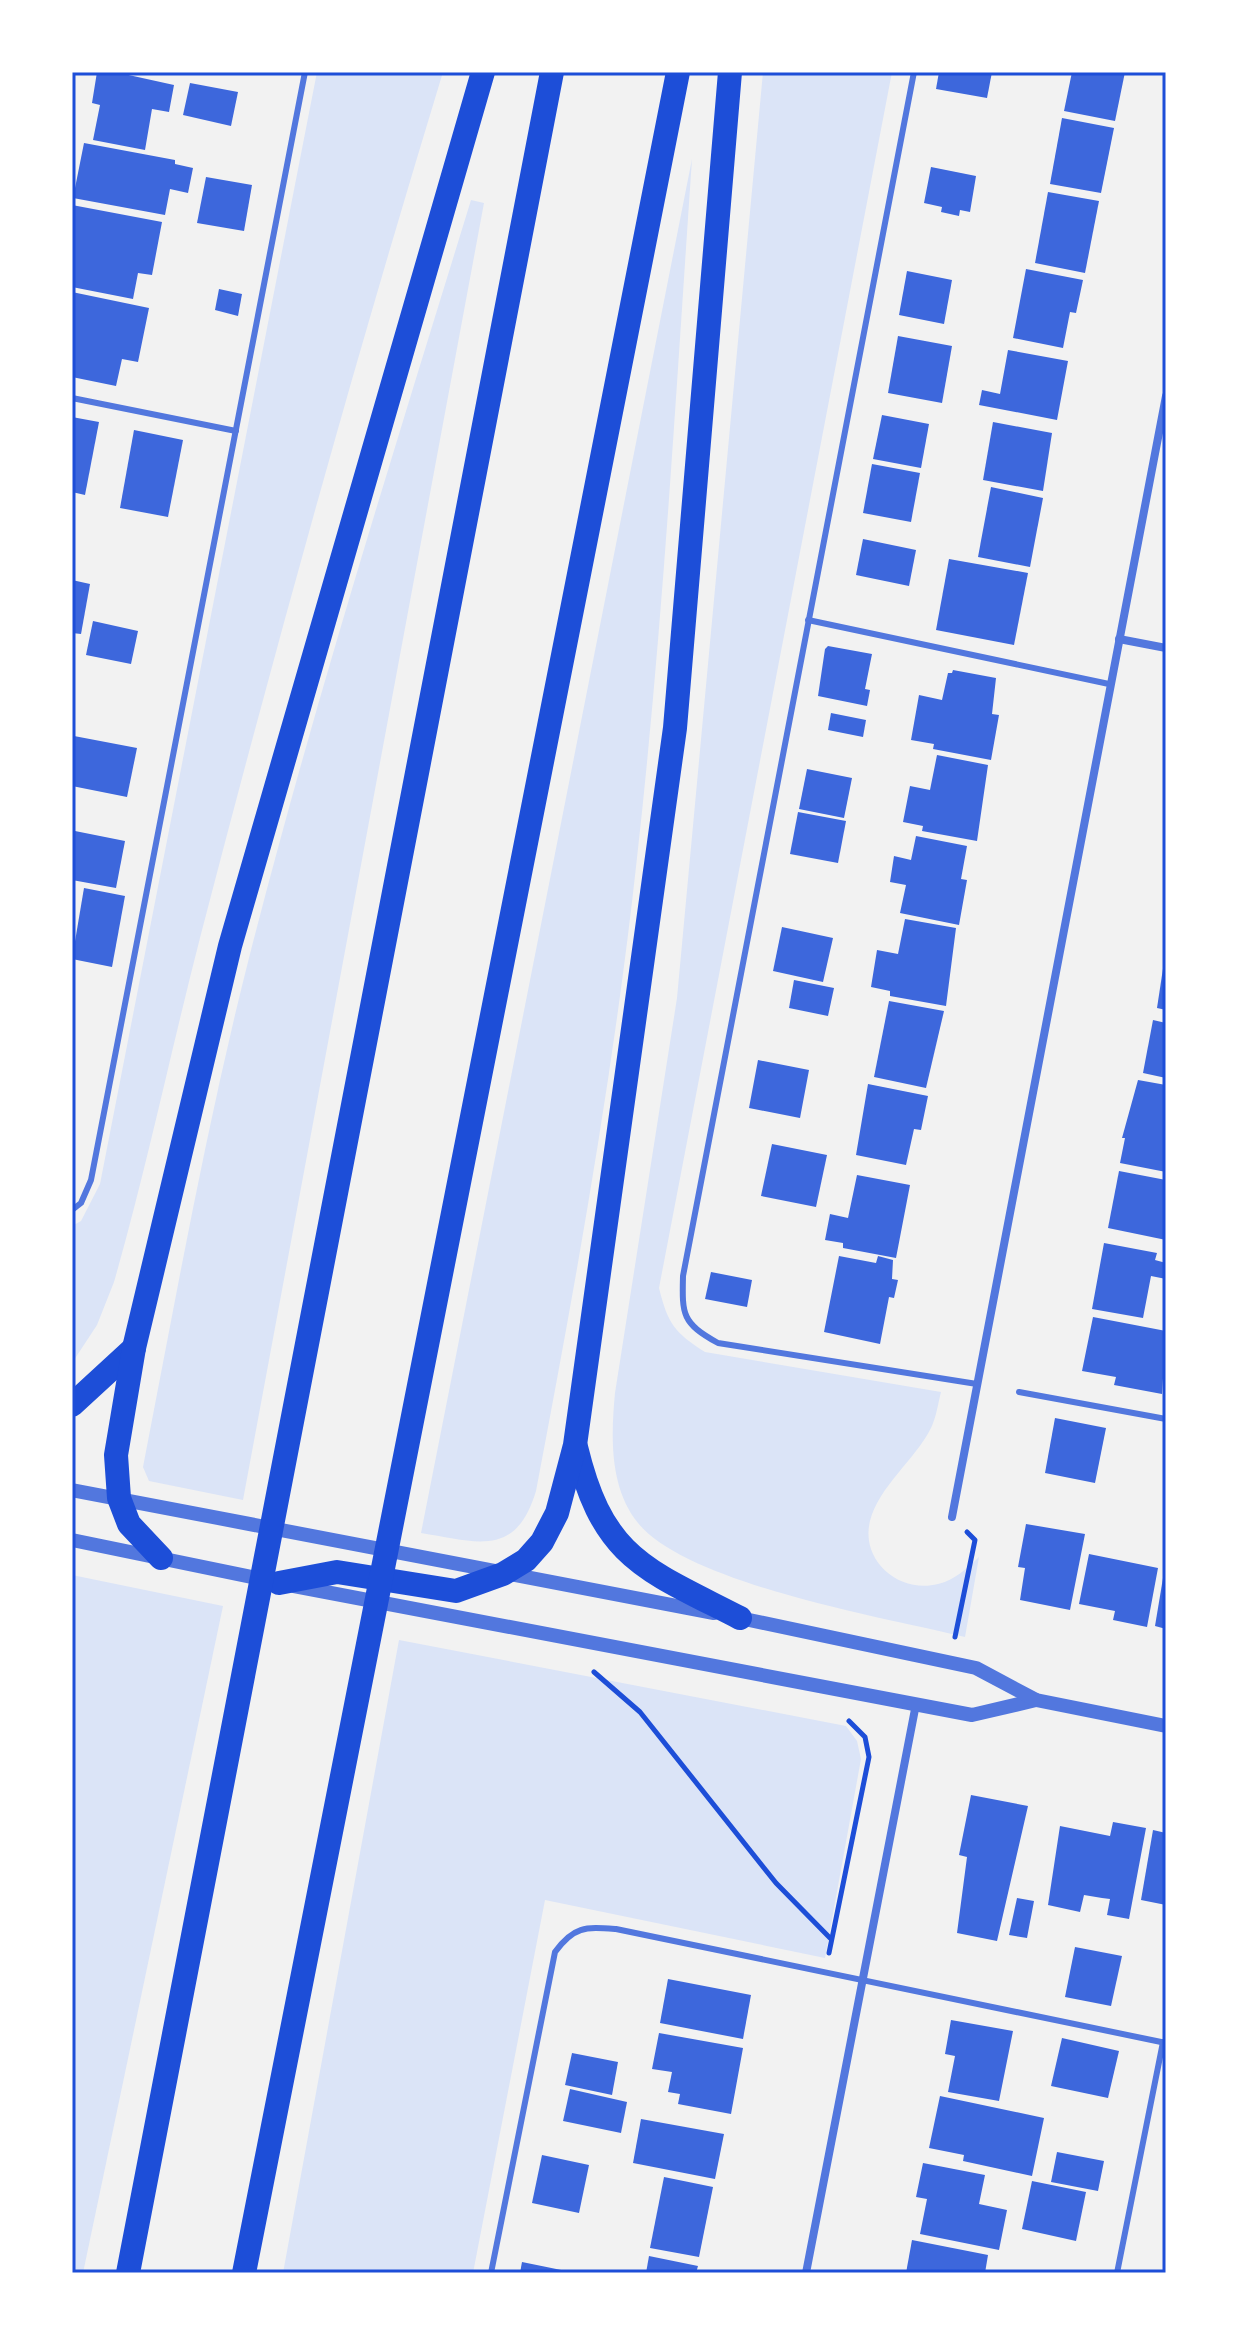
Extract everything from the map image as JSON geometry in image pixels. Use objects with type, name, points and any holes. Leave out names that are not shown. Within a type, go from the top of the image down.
[{"type":"highway","points":[[161,1558],[129,1524],[119,1498],[116,1455],[134,1348],[230,946],[483,72]]},
{"type":"highway","points":[[128,2273],[552,72]]},
{"type":"highway","points":[[244,2273],[678,72]]},
{"type":"highway","points":[[279,1583],[337,1572],[456,1591],[503,1574],[526,1560],[542,1542],[557,1513],[575,1445],[675,728],[730,72]]},
{"type":"highway","points":[[72,1405],[134,1348]]},
{"type":"highway","points":[[575,1445],[587,1492],[603,1525],[631,1557],[663,1579],[740,1618]]},
{"type":"street","points":[[952,1517],[1166,396]]},
{"type":"street","points":[[1119,639],[1166,648]]},
{"type":"street","points":[[72,1490],[740,1618],[951,1662],[976,1668],[1036,1700],[1166,1726]]},
{"type":"street","points":[[72,1540],[279,1583],[972,1715],[1036,1700]]},
{"type":"street","points":[[806,2273],[916,1704]]},
{"type":"lane","points":[[72,1210],[81,1203],[91,1180],[305,72]]},
{"type":"lane","points":[[914,72],[683,1276],[682,1312],[694,1329],[718,1343],[977,1384]]},
{"type":"lane","points":[[72,398],[236,431]]},
{"type":"lane","points":[[808,620],[1109,684]]},
{"type":"lane","points":[[1019,1392],[1166,1419]]},
{"type":"lane","points":[[491,2273],[555,1952],[568,1934],[588,1927],[616,1929],[861,1982],[1165,2042],[1117,2273]]},
{"type":"path","points":[[951,1662],[975,1540],[952,1517]]},
{"type":"path","points":[[605,1672],[590,1669],[640,1712],[776,1883],[831,1939]]},
{"type":"path","points":[[825,1973],[869,1757],[865,1737],[841,1715]]},
{"type":"shaded area","points":[[317,72],[443,72],[288,609],[201,934],[114,1282],[97,1325],[72,1363],[72,1226],[81,1221],[100,1184]]},
{"type":"shaded area","points":[[763,72],[892,72],[659,1288],[674,1326],[705,1352],[941,1392],[931,1428],[881,1496],[870,1521],[868,1536],[877,1561],[897,1579],[910,1584],[924,1586],[944,1582],[960,1574],[979,1557],[965,1637],[791,1596],[699,1564],[663,1545],[638,1523],[622,1494],[614,1461],[615,1393],[677,998]]},
{"type":"shaded area","points":[[692,159],[662,596],[628,937],[593,1175],[536,1491],[528,1512],[506,1536],[477,1541],[421,1533]]},
{"type":"shaded area","points":[[471,200],[484,203],[243,1500],[149,1481],[143,1467],[233,1021],[328,672]]},
{"type":"shaded area","points":[[72,1575],[223,1606],[83,2273],[72,2273]]},
{"type":"shaded area","points":[[399,1640],[846,1726],[857,1741],[861,1759],[825,1958],[545,1900],[473,2273],[283,2273]]},
{"type":"building","points":[[97,72],[115,72],[174,85],[169,112],[152,109],[145,150],[93,140],[100,105],[92,103]]},
{"type":"building","points":[[939,72],[992,72],[987,98],[936,89]]},
{"type":"building","points":[[1072,72],[1125,72],[1115,121],[1064,111]]},
{"type":"building","points":[[190,83],[238,92],[231,126],[183,115]]},
{"type":"building","points":[[1062,118],[1114,128],[1101,193],[1050,184]]},
{"type":"building","points":[[84,143],[175,160],[175,164],[193,168],[188,193],[170,189],[165,215],[73,198]]},
{"type":"building","points":[[931,167],[976,176],[970,212],[960,210],[959,216],[941,212],[942,207],[924,203]]},
{"type":"building","points":[[206,177],[252,185],[244,231],[197,223]]},
{"type":"building","points":[[1048,192],[1099,201],[1085,273],[1035,263]]},
{"type":"building","points":[[72,205],[162,222],[152,275],[138,273],[133,299],[72,287]]},
{"type":"building","points":[[1026,269],[1083,280],[1076,313],[1070,312],[1063,348],[1013,338]]},
{"type":"building","points":[[907,271],[952,280],[944,324],[899,315]]},
{"type":"building","points":[[219,289],[242,294],[238,316],[215,310]]},
{"type":"building","points":[[72,292],[149,308],[138,362],[122,359],[116,386],[72,377]]},
{"type":"building","points":[[898,336],[952,346],[942,403],[888,393]]},
{"type":"building","points":[[1008,350],[1068,361],[1057,420],[979,405],[982,390],[1000,394]]},
{"type":"building","points":[[882,415],[929,424],[921,468],[873,459]]},
{"type":"building","points":[[72,417],[99,422],[85,495],[72,492]]},
{"type":"building","points":[[993,422],[1052,433],[1043,491],[983,480]]},
{"type":"building","points":[[134,430],[183,440],[168,517],[120,508]]},
{"type":"building","points":[[872,464],[920,473],[911,522],[863,513]]},
{"type":"building","points":[[991,487],[1043,498],[1030,567],[978,557]]},
{"type":"building","points":[[863,539],[916,550],[909,586],[856,575]]},
{"type":"building","points":[[949,559],[1028,573],[1014,645],[936,630]]},
{"type":"building","points":[[72,580],[90,584],[81,634],[72,633]]},
{"type":"building","points":[[93,621],[138,631],[131,664],[86,655]]},
{"type":"building","points":[[828,646],[872,654],[865,689],[870,690],[867,706],[818,696]]},
{"type":"building","points":[[953,670],[996,678],[992,714],[999,715],[991,760],[933,749],[934,744],[911,740],[919,695],[942,700],[948,673]]},
{"type":"building","points":[[831,713],[866,720],[863,737],[828,730]]},
{"type":"building","points":[[74,736],[137,748],[127,797],[72,786]]},
{"type":"building","points":[[937,755],[988,765],[977,841],[922,831],[923,826],[903,822],[910,786],[930,790]]},
{"type":"building","points":[[807,769],[852,778],[844,818],[799,809]]},
{"type":"building","points":[[798,812],[846,821],[838,863],[790,854]]},
{"type":"building","points":[[75,831],[125,841],[116,888],[72,880]]},
{"type":"building","points":[[916,836],[967,846],[961,879],[967,880],[959,925],[900,913],[906,885],[890,882],[894,856],[911,860]]},
{"type":"building","points":[[84,888],[125,896],[112,967],[72,959]]},
{"type":"building","points":[[905,919],[956,928],[946,1006],[890,996],[890,991],[871,987],[877,950],[898,954]]},
{"type":"building","points":[[782,927],[833,938],[823,982],[773,971]]},
{"type":"building","points":[[1166,962],[1166,1010],[1157,1008]]},
{"type":"building","points":[[794,980],[834,988],[828,1016],[789,1008]]},
{"type":"building","points":[[889,1001],[944,1011],[926,1088],[874,1077]]},
{"type":"building","points":[[1153,1020],[1166,1023],[1166,1078],[1143,1073]]},
{"type":"building","points":[[758,1060],[809,1070],[800,1118],[749,1108]]},
{"type":"building","points":[[1138,1080],[1166,1085],[1166,1172],[1120,1163],[1125,1138],[1122,1138]]},
{"type":"building","points":[[868,1084],[928,1096],[921,1130],[914,1129],[906,1165],[856,1155]]},
{"type":"building","points":[[772,1144],[827,1155],[816,1207],[761,1196]]},
{"type":"building","points":[[1119,1171],[1166,1180],[1166,1240],[1108,1228]]},
{"type":"building","points":[[857,1175],[910,1185],[896,1258],[843,1248],[843,1243],[825,1240],[830,1214],[848,1218]]},
{"type":"building","points":[[1104,1243],[1157,1253],[1155,1260],[1166,1263],[1166,1279],[1151,1276],[1143,1318],[1092,1309]]},
{"type":"building","points":[[839,1256],[876,1263],[878,1256],[893,1260],[892,1279],[898,1280],[894,1298],[889,1297],[880,1344],[824,1332]]},
{"type":"building","points":[[711,1272],[752,1280],[747,1307],[705,1299]]},
{"type":"building","points":[[1093,1317],[1166,1331],[1162,1394],[1114,1385],[1116,1377],[1082,1371]]},
{"type":"building","points":[[1055,1418],[1106,1428],[1095,1483],[1045,1473]]},
{"type":"building","points":[[1026,1524],[1085,1534],[1070,1610],[1020,1600],[1025,1568],[1018,1567]]},
{"type":"building","points":[[1089,1554],[1158,1568],[1147,1627],[1113,1620],[1115,1611],[1079,1604]]},
{"type":"building","points":[[1166,1573],[1166,1629],[1155,1626]]},
{"type":"building","points":[[971,1795],[1028,1806],[997,1941],[957,1933],[967,1857],[959,1855]]},
{"type":"building","points":[[1113,1822],[1146,1828],[1129,1919],[1107,1915],[1110,1899],[1084,1895],[1080,1912],[1048,1905],[1060,1826],[1110,1836]]},
{"type":"building","points":[[1153,1830],[1166,1833],[1166,1905],[1141,1900]]},
{"type":"building","points":[[1017,1898],[1034,1901],[1027,1938],[1009,1935]]},
{"type":"building","points":[[1075,1947],[1122,1956],[1111,2006],[1065,1997]]},
{"type":"building","points":[[668,1979],[751,1995],[743,2039],[660,2023]]},
{"type":"building","points":[[951,2020],[1013,2031],[999,2101],[948,2092],[955,2056],[945,2054]]},
{"type":"building","points":[[659,2033],[743,2048],[731,2114],[678,2104],[680,2094],[668,2092],[672,2072],[652,2069]]},
{"type":"building","points":[[1062,2038],[1119,2051],[1108,2098],[1051,2086]]},
{"type":"building","points":[[572,2053],[618,2062],[612,2095],[565,2085]]},
{"type":"building","points":[[570,2089],[627,2102],[621,2133],[563,2121]]},
{"type":"building","points":[[940,2096],[1044,2118],[1032,2176],[963,2161],[964,2155],[929,2148]]},
{"type":"building","points":[[641,2119],[724,2134],[715,2179],[633,2163]]},
{"type":"building","points":[[1057,2152],[1104,2161],[1098,2191],[1051,2182]]},
{"type":"building","points":[[542,2155],[589,2165],[579,2213],[532,2203]]},
{"type":"building","points":[[923,2163],[985,2175],[979,2204],[1007,2210],[999,2250],[920,2234],[927,2199],[916,2197]]},
{"type":"building","points":[[664,2177],[713,2187],[699,2257],[650,2248]]},
{"type":"building","points":[[1032,2181],[1086,2192],[1076,2241],[1022,2229]]},
{"type":"building","points":[[912,2240],[988,2255],[985,2273],[906,2273]]},
{"type":"building","points":[[649,2256],[698,2266],[696,2273],[646,2273]]},
{"type":"building","points":[[522,2262],[571,2272],[571,2273],[520,2273]]}]
